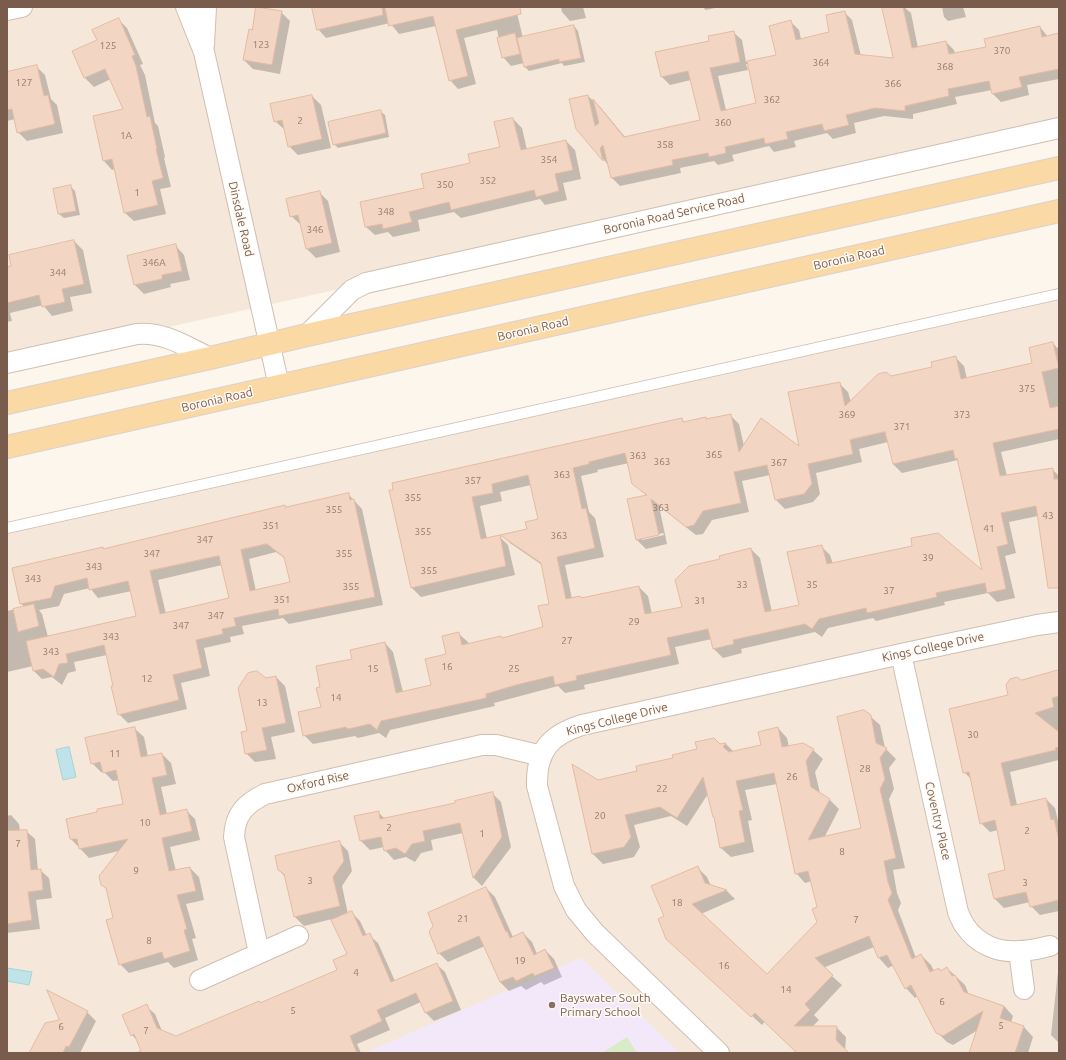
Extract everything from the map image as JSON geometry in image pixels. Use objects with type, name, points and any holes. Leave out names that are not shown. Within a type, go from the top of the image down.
[{"type":"main road","points":[[7,403],[1059,168]]},
{"type":"main road","name":"Boronia Road","points":[[7,447],[1059,211]]},
{"type":"street","points":[[7,10],[22,7]]},
{"type":"street","name":"Dinsdale Road","points":[[186,7],[204,52],[279,386]]},
{"type":"street","name":"Dinsdale Road","points":[[204,52],[206,7]]},
{"type":"street","name":"Boronia Road Service Road","points":[[307,335],[352,290],[366,284],[1059,128]]},
{"type":"street","points":[[7,363],[113,339],[148,333],[168,338],[210,358]]},
{"type":"street","name":"Kings College Drive","points":[[719,1053],[595,933],[576,910],[564,886],[537,786],[537,775],[542,756],[550,742],[559,734],[582,725],[901,654],[1037,625],[1059,622]]},
{"type":"street","name":"Coventry Place","points":[[901,654],[958,912],[964,926],[974,937],[985,944],[1000,950],[1019,951],[1050,946]]},
{"type":"street","name":"Oxford Rise","points":[[259,953],[234,837],[234,828],[237,818],[243,808],[252,800],[265,794],[482,745],[496,745],[542,756]]},
{"type":"street","points":[[200,980],[298,936]]},
{"type":"street","points":[[1019,951],[1024,989]]},
{"type":"lane","points":[[7,528],[1059,294]]},
{"type":"shaded area","points":[[7,7],[1059,7],[1059,129],[7,363]]},
{"type":"shaded area","points":[[1059,294],[1059,1053],[7,1053],[7,528]]},
{"type":"shaded area","name":"Bayswater South Primary School","points":[[581,958],[680,1053],[365,1053]]},
{"type":"green space","points":[[627,1037],[637,1053],[602,1053]]},
{"type":"water","points":[[69,747],[76,777],[63,780],[56,750]]},
{"type":"water","points":[[7,968],[32,972],[29,985],[7,981]]},
{"type":"building","points":[[256,7],[282,11],[272,65],[243,60],[249,29],[252,30]]},
{"type":"building","points":[[312,7],[382,7],[383,15],[317,30]]},
{"type":"building","points":[[385,7],[520,7],[521,14],[456,30],[468,76],[449,81],[433,16],[389,26]]},
{"type":"building","points":[[882,7],[903,7],[912,48],[946,41],[949,54],[986,47],[984,39],[1040,26],[1042,37],[1059,33],[1059,69],[1019,77],[1022,87],[992,94],[989,81],[948,89],[949,96],[905,106],[905,111],[875,108],[846,115],[849,125],[824,131],[822,124],[786,132],[788,139],[765,144],[764,138],[725,147],[726,153],[709,157],[708,153],[672,160],[673,165],[611,178],[603,145],[600,148],[603,161],[576,129],[569,99],[588,95],[595,126],[599,123],[593,99],[624,137],[700,120],[688,71],[661,77],[655,52],[709,41],[708,36],[734,31],[740,62],[710,68],[721,111],[756,103],[747,61],[776,55],[769,26],[791,20],[796,40],[829,32],[826,15],[845,11],[855,54],[893,58]]},
{"type":"building","points":[[119,18],[135,55],[132,56],[136,66],[147,117],[150,116],[163,178],[152,181],[158,205],[124,213],[112,159],[103,161],[93,116],[123,109],[105,69],[84,78],[72,51],[97,40],[92,30]]},
{"type":"building","points":[[574,25],[581,58],[559,62],[559,59],[524,67],[517,38]]},
{"type":"building","points":[[515,33],[520,54],[502,58],[497,38]]},
{"type":"building","points":[[37,65],[44,96],[48,95],[55,124],[17,133],[12,109],[7,110],[7,72]]},
{"type":"building","points":[[312,95],[322,139],[288,147],[282,120],[274,122],[270,104]]},
{"type":"building","points":[[381,110],[386,133],[333,145],[328,122]]},
{"type":"building","points":[[513,118],[521,150],[566,140],[573,170],[555,174],[559,191],[536,197],[534,190],[451,210],[449,202],[409,212],[412,222],[383,229],[382,224],[365,227],[360,202],[424,188],[421,174],[470,163],[468,154],[500,147],[494,122]]},
{"type":"building","points":[[71,185],[76,211],[58,214],[53,189]]},
{"type":"building","points":[[320,191],[332,243],[306,249],[298,215],[290,217],[286,199]]},
{"type":"building","points":[[74,240],[84,284],[62,289],[65,302],[42,307],[39,295],[7,303],[7,267],[11,266],[9,255]]},
{"type":"building","points":[[176,244],[182,271],[162,275],[162,279],[134,285],[127,256]]},
{"type":"building","points":[[1053,342],[1059,368],[1042,372],[1050,408],[1059,406],[1059,429],[993,443],[1000,476],[1053,468],[1054,479],[1059,479],[1059,588],[1048,588],[1036,506],[1001,513],[1008,544],[997,547],[1006,589],[987,593],[985,583],[936,593],[937,597],[867,613],[866,608],[819,619],[812,629],[805,624],[733,640],[734,644],[713,649],[708,629],[667,638],[671,655],[576,676],[577,680],[555,685],[553,676],[516,685],[486,694],[486,698],[381,721],[377,730],[370,724],[348,729],[346,727],[303,736],[298,712],[321,707],[316,688],[320,687],[316,666],[352,659],[350,650],[385,642],[396,693],[431,685],[425,659],[446,654],[442,636],[459,632],[462,645],[501,636],[502,638],[543,627],[538,606],[549,604],[541,563],[500,535],[506,566],[411,588],[389,490],[393,490],[392,483],[682,418],[683,422],[731,414],[739,452],[761,418],[799,446],[788,392],[840,382],[845,406],[878,374],[886,372],[891,376],[932,367],[931,362],[956,356],[961,379],[1032,363],[1029,348]],"holes":[[[885,432],[893,464],[953,450],[955,459],[957,458],[982,570],[938,533],[911,538],[912,546],[827,564],[822,545],[787,552],[799,605],[765,612],[751,548],[719,556],[720,559],[689,566],[675,580],[682,607],[645,614],[639,586],[581,598],[580,596],[566,599],[557,557],[595,548],[586,508],[582,509],[573,468],[589,464],[589,462],[625,453],[632,484],[647,495],[627,499],[636,540],[659,535],[651,499],[686,527],[694,525],[703,511],[741,503],[734,472],[767,465],[775,500],[804,494],[812,484],[808,464],[853,454],[850,440]],[[528,475],[538,519],[525,522],[527,529],[481,539],[472,497],[493,493],[492,484]]]},
{"type":"building","points":[[349,493],[350,500],[354,499],[375,597],[279,616],[278,609],[234,618],[236,626],[222,629],[223,634],[196,640],[202,668],[173,675],[179,700],[118,715],[104,645],[66,654],[68,663],[59,664],[54,677],[43,669],[33,671],[26,641],[136,616],[128,581],[89,590],[87,578],[55,586],[51,598],[20,604],[12,568],[103,547],[103,549],[285,505],[285,507]],"holes":[[[267,544],[284,557],[290,582],[250,591],[241,550]],[[219,556],[229,598],[160,614],[150,571]]]},
{"type":"building","points":[[34,604],[39,626],[18,632],[13,609]]},
{"type":"building","points":[[1059,670],[1059,696],[1052,698],[1054,707],[1035,713],[1059,732],[1059,747],[1055,748],[1056,750],[1001,763],[1011,806],[1046,798],[1051,820],[1054,819],[1059,840],[1059,900],[1030,907],[1026,892],[994,899],[988,874],[1005,870],[995,820],[980,824],[969,772],[963,773],[949,709],[1008,695],[1006,685],[1010,679],[1017,677],[1021,680]]},
{"type":"building","points":[[257,671],[266,678],[276,676],[286,723],[262,728],[267,750],[245,754],[241,732],[247,731],[238,688],[248,673]]},
{"type":"building","points":[[864,710],[871,715],[876,743],[887,748],[880,758],[885,779],[880,789],[896,858],[884,861],[888,882],[892,893],[888,900],[912,959],[921,954],[930,972],[939,968],[940,971],[947,967],[952,976],[955,975],[964,992],[1004,1006],[1000,1018],[1024,1026],[1015,1053],[969,1053],[983,1011],[943,1036],[936,1033],[911,985],[905,989],[887,955],[878,958],[869,936],[815,958],[833,975],[805,1004],[810,1010],[794,1026],[837,1026],[836,1040],[849,1053],[797,1053],[755,1013],[751,1017],[666,939],[658,919],[664,916],[651,886],[698,866],[705,883],[727,890],[692,904],[767,974],[817,922],[812,909],[817,907],[808,871],[795,874],[774,773],[736,781],[743,810],[739,811],[745,842],[720,848],[714,817],[703,777],[677,818],[660,807],[625,815],[631,837],[624,847],[592,854],[572,764],[598,780],[637,771],[636,766],[673,758],[672,755],[697,749],[695,742],[714,738],[720,744],[726,743],[723,747],[729,752],[761,745],[758,732],[778,727],[782,747],[803,743],[814,749],[806,761],[811,787],[830,799],[808,840],[861,828],[837,717]]},
{"type":"building","points":[[135,727],[141,757],[162,753],[167,775],[152,778],[160,815],[187,809],[192,831],[162,838],[169,871],[190,867],[196,891],[177,895],[187,929],[184,930],[190,951],[164,959],[162,952],[119,965],[106,920],[113,918],[106,888],[101,885],[99,876],[128,839],[79,849],[77,839],[70,839],[66,819],[97,812],[97,809],[123,804],[116,770],[103,773],[100,762],[91,764],[85,738]]},
{"type":"building","points":[[493,792],[502,837],[473,878],[460,823],[423,831],[425,841],[412,844],[405,854],[396,848],[384,851],[381,837],[360,841],[354,816],[379,811],[380,819],[455,803],[455,801]]},
{"type":"building","points":[[27,830],[31,870],[41,869],[43,890],[28,892],[32,920],[7,924],[7,831]]},
{"type":"building","points":[[340,841],[344,861],[333,877],[340,906],[294,917],[284,874],[278,870],[275,856]]},
{"type":"building","points":[[486,887],[510,938],[523,932],[534,955],[545,949],[554,968],[534,976],[533,973],[516,981],[513,977],[500,982],[479,936],[438,954],[429,932],[433,926],[428,913]]},
{"type":"building","points":[[352,911],[363,936],[370,933],[391,982],[437,963],[453,1001],[425,1013],[416,993],[377,1010],[382,1021],[350,1036],[357,1053],[136,1053],[141,1051],[134,1034],[131,1036],[122,1015],[147,1004],[157,1028],[176,1036],[259,1001],[260,1003],[337,970],[333,960],[347,954],[331,920]]},
{"type":"building","points":[[47,990],[88,1011],[69,1047],[66,1046],[63,1053],[29,1053],[45,1023],[59,1020]]},
{"type":"place","name":"Bayswater South Primary School","points":[[552,1005]]}]
